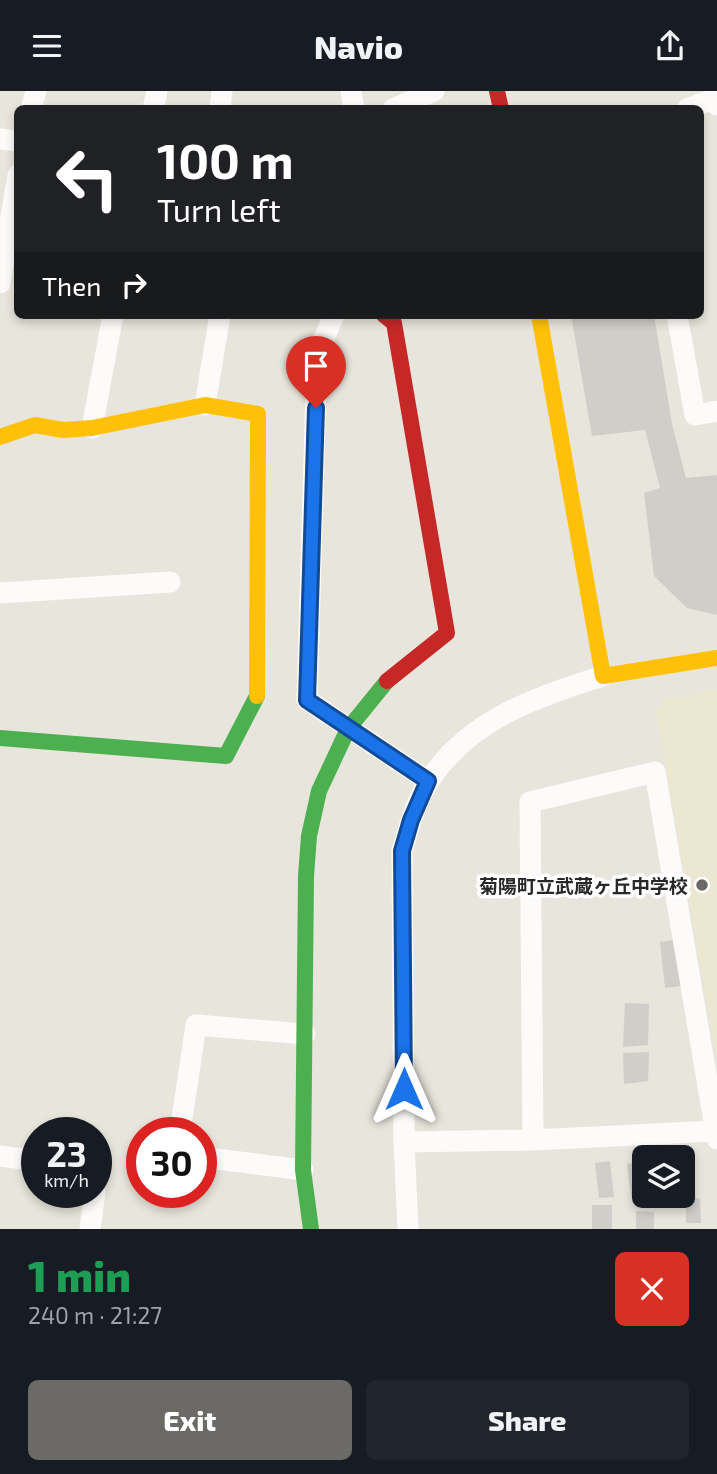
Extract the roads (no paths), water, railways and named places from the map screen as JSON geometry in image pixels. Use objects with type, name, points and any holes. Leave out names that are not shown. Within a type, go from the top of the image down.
[{"type":"street","points":[[402,105],[434,91]]},
{"type":"street","points":[[698,105],[716,98],[717,106]]},
{"type":"street","points":[[0,283],[14,199]]},
{"type":"street","points":[[92,428],[112,319]]},
{"type":"street","points":[[205,405],[219,319]]},
{"type":"street","points":[[332,319],[317,355],[307,700],[428,781]]},
{"type":"street","points":[[311,1229],[303,1170],[306,876],[309,836],[319,791],[348,729],[390,677],[447,633],[394,323],[389,319]]},
{"type":"street","points":[[540,319],[604,676]]},
{"type":"street","points":[[678,319],[695,415],[717,411]]},
{"type":"street","points":[[0,437],[35,425],[63,430],[92,428],[205,405],[258,414],[257,698],[226,756],[0,738]]},
{"type":"street","points":[[0,593],[170,582]]},
{"type":"street","points":[[408,1229],[404,1142],[402,851],[411,820],[428,781],[457,747],[493,720],[544,694],[604,676],[717,658]]},
{"type":"street","points":[[404,1142],[533,1140],[716,1135],[655,772],[530,802],[533,1140]]},
{"type":"street","points":[[182,1117],[196,1025],[305,1034]]},
{"type":"street","points":[[0,1156],[21,1159]]},
{"type":"street","points":[[217,1159],[303,1170]]},
{"type":"street","points":[[90,1229],[93,1208]]},
{"type":"place","name":"菊陽町立武蔵ヶ丘中学校","points":[[702,885]]}]
